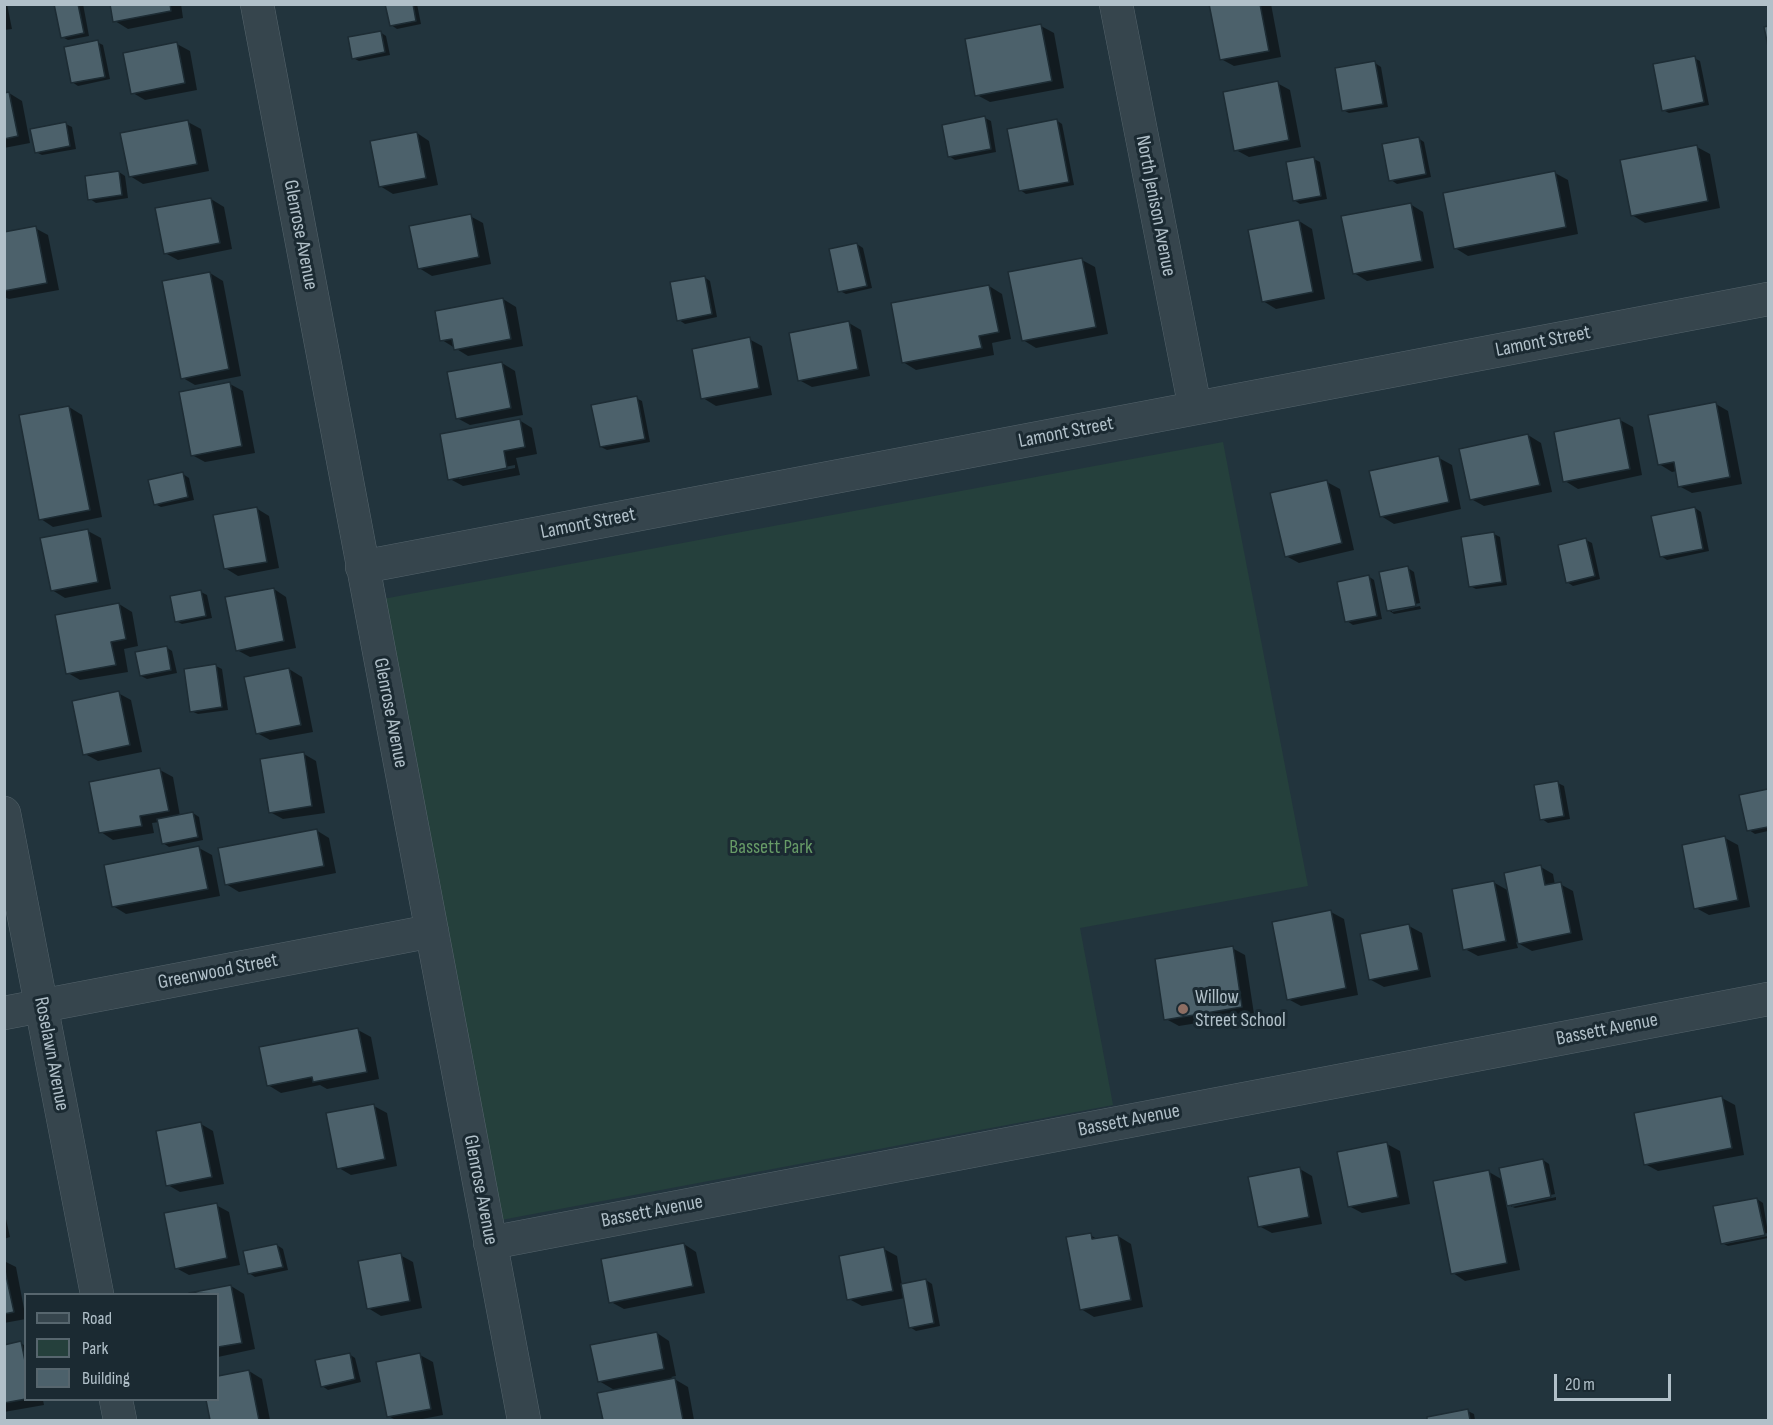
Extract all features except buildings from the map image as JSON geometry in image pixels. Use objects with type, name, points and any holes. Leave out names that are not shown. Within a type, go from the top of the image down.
[{"type":"street","name":"Glenrose Avenue","points":[[257,4],[524,1420]]},
{"type":"street","name":"North Jenison Avenue","points":[[1116,4],[1195,408]]},
{"type":"street","name":"Lamont Street","points":[[363,567],[1768,298]]},
{"type":"street","name":"Roselawn Avenue","points":[[4,813],[97,1293]]},
{"type":"street","name":"Greenwood Street","points":[[4,1012],[432,931]]},
{"type":"street","name":"Bassett Avenue","points":[[490,1243],[1768,999]]},
{"type":"street","points":[[116,1401],[120,1420]]},
{"type":"green space","name":"Bassett Park","points":[[1223,442],[1308,886],[1080,928],[1113,1105],[501,1220],[383,599]]},
{"type":"place","name":"Willow Street School","points":[[1183,1009]]}]
